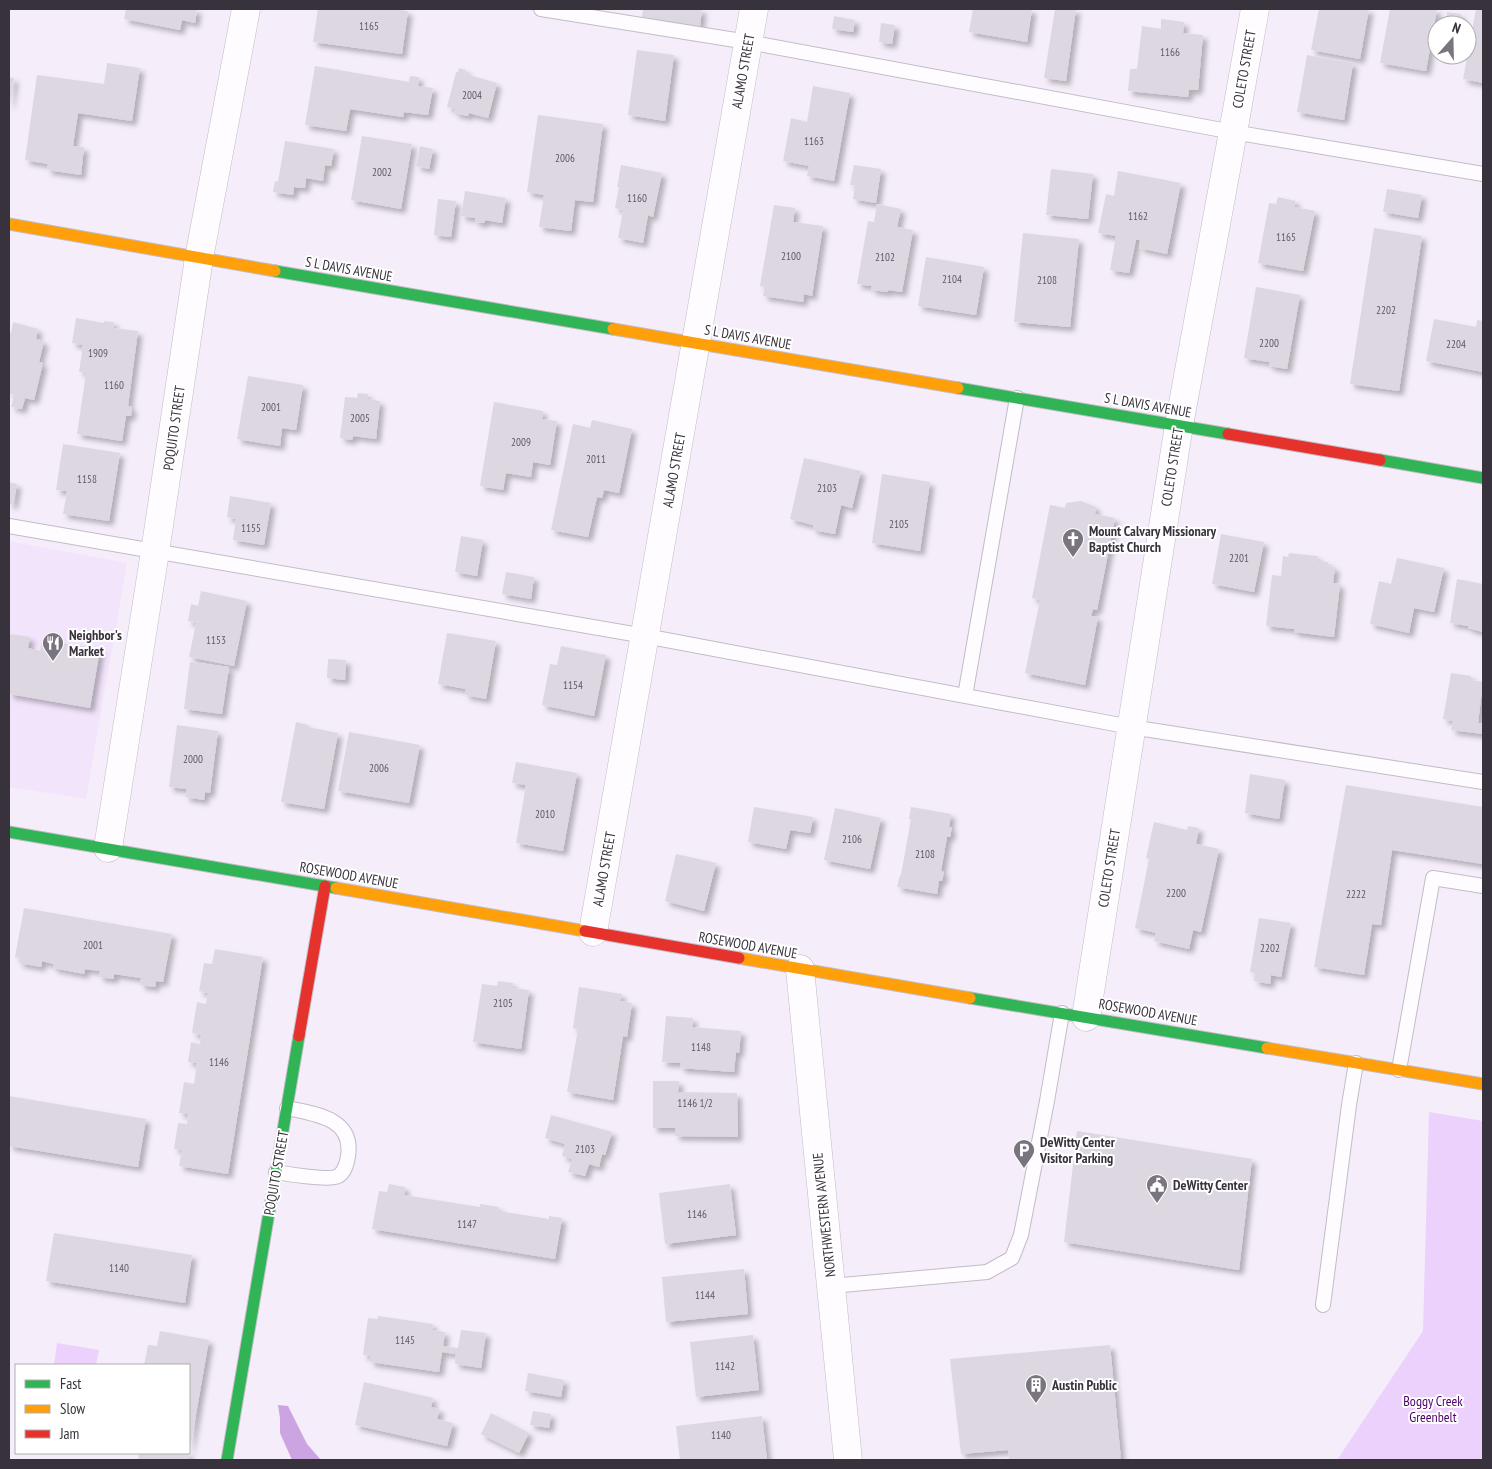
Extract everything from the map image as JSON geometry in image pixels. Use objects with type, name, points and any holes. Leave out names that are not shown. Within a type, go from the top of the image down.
[{"type":"street","name":"POQUITO STREET","points":[[108,848],[156,552],[199,258],[246,9]]},
{"type":"street","name":"ALAMO STREET","points":[[593,932],[754,9]]},
{"type":"street","name":"COLETO STREET","points":[[1074,1015],[1131,727],[1178,425],[1255,9]]},
{"type":"street","name":"S L DAVIS AVENUE","points":[[9,224],[1483,478]]},
{"type":"street","name":"ROSEWOOD AVENUE","points":[[9,832],[800,969],[1483,1084]]},
{"type":"street","name":"POQUITO STREET","points":[[227,1460],[325,886]]},
{"type":"street","name":"NORTHWESTERN AVENUE","points":[[800,969],[848,1460]]},
{"type":"lane","points":[[541,9],[748,42],[1233,132],[1483,174]]},
{"type":"lane","points":[[965,696],[1017,398]]},
{"type":"lane","points":[[9,526],[645,636],[1131,727],[1483,782]]},
{"type":"lane","points":[[1399,1070],[1433,878],[1483,886]]},
{"type":"lane","points":[[831,1286],[987,1272],[1012,1258],[1021,1235],[1047,1101],[1074,1015]]},
{"type":"lane","points":[[1323,1305],[1356,1062]]},
{"type":"lane","points":[[276,1172],[328,1178],[337,1177],[344,1170],[348,1158],[350,1142],[344,1130],[329,1118],[287,1108]]},
{"type":"shaded area","points":[[9,541],[127,563],[86,799],[9,787]]},
{"type":"shaded area","points":[[278,1405],[288,1406],[307,1444],[321,1460],[292,1460],[280,1433]]},
{"type":"green space","name":"Boggy Creek Greenbelt","points":[[1429,1112],[1483,1121],[1483,1460],[1337,1460],[1423,1331]]},
{"type":"green space","points":[[57,1343],[99,1350],[96,1364],[54,1364]]},
{"type":"building","points":[[126,9],[197,9],[195,23],[182,20],[180,30],[124,19]]},
{"type":"building","points":[[318,9],[393,9],[408,11],[402,54],[313,42]]},
{"type":"building","points":[[643,9],[702,9],[700,26],[642,17]]},
{"type":"building","points":[[973,9],[1032,9],[1027,42],[969,32]]},
{"type":"building","points":[[1055,9],[1076,9],[1066,81],[1044,78]]},
{"type":"building","points":[[1319,9],[1369,9],[1360,59],[1311,50]]},
{"type":"building","points":[[1390,9],[1437,9],[1436,15],[1427,15],[1426,71],[1380,63]]},
{"type":"building","points":[[1476,9],[1483,9],[1483,83],[1463,79],[1466,65],[1477,65],[1477,15],[1475,15]]},
{"type":"building","points":[[1447,12],[1461,14],[1461,15],[1447,15]]},
{"type":"building","points":[[834,16],[855,20],[853,32],[832,29]]},
{"type":"building","points":[[1161,19],[1184,22],[1183,33],[1203,35],[1198,90],[1189,90],[1188,97],[1128,91],[1130,69],[1137,69],[1142,26],[1161,29]]},
{"type":"building","points":[[881,23],[895,25],[892,44],[879,42]]},
{"type":"building","points":[[637,50],[674,55],[665,121],[628,115]]},
{"type":"building","points":[[1307,55],[1353,63],[1344,120],[1297,112]]},
{"type":"building","points":[[107,63],[140,68],[132,121],[78,113],[73,146],[84,147],[81,175],[47,170],[48,164],[25,160],[37,75],[104,84]]},
{"type":"building","points":[[315,66],[409,82],[410,76],[419,77],[418,86],[433,88],[428,115],[404,112],[403,117],[350,109],[346,131],[305,125]]},
{"type":"building","points":[[459,68],[466,70],[465,74],[497,83],[488,118],[469,113],[468,116],[454,113],[455,109],[447,107],[456,72],[458,72]]},
{"type":"building","points":[[9,77],[14,78],[10,105],[9,104]]},
{"type":"building","points":[[813,86],[850,93],[834,181],[807,176],[809,166],[783,161],[791,118],[807,122]]},
{"type":"building","points":[[538,115],[603,124],[593,202],[575,200],[571,231],[539,227],[544,195],[527,192]]},
{"type":"building","points":[[362,136],[412,144],[401,209],[351,200]]},
{"type":"building","points":[[285,141],[334,149],[331,166],[325,165],[323,181],[306,178],[305,188],[294,187],[293,195],[273,192],[275,181],[278,182]]},
{"type":"building","points":[[420,146],[433,149],[429,169],[416,166]]},
{"type":"building","points":[[621,165],[662,173],[653,217],[648,215],[643,243],[618,238],[623,210],[615,208]]},
{"type":"building","points":[[854,165],[881,169],[876,203],[853,199],[855,185],[850,185]]},
{"type":"building","points":[[1051,169],[1093,174],[1088,219],[1046,215]]},
{"type":"building","points":[[1118,171],[1181,183],[1167,254],[1139,248],[1140,240],[1136,240],[1129,273],[1110,270],[1116,236],[1098,233],[1106,194],[1114,196]]},
{"type":"building","points":[[1387,189],[1422,195],[1418,218],[1383,212]]},
{"type":"building","points":[[465,191],[506,198],[502,223],[485,220],[484,223],[475,222],[475,218],[461,216]]},
{"type":"building","points":[[1278,197],[1296,201],[1294,207],[1315,211],[1303,271],[1258,263],[1269,203],[1276,204]]},
{"type":"building","points":[[438,199],[456,201],[451,237],[434,235]]},
{"type":"building","points":[[877,204],[901,209],[897,227],[913,230],[902,292],[871,290],[872,286],[857,284],[868,221],[874,222]]},
{"type":"building","points":[[774,205],[795,208],[793,222],[823,226],[812,296],[804,294],[803,302],[763,296],[765,287],[760,286]]},
{"type":"building","points":[[1374,228],[1422,236],[1399,391],[1350,384]]},
{"type":"building","points":[[1023,233],[1079,239],[1070,327],[1014,322]]},
{"type":"building","points":[[926,257],[984,267],[976,315],[918,306]]},
{"type":"building","points":[[1256,287],[1300,295],[1287,369],[1269,366],[1269,362],[1244,358]]},
{"type":"building","points":[[76,318],[104,323],[104,321],[114,322],[113,328],[138,331],[128,406],[132,407],[131,416],[126,416],[122,441],[77,434],[86,373],[79,372],[83,345],[72,343]]},
{"type":"building","points":[[1434,319],[1476,327],[1477,320],[1483,321],[1483,372],[1426,361]]},
{"type":"building","points":[[13,322],[38,329],[36,339],[44,341],[39,362],[43,363],[34,400],[25,398],[22,409],[11,407],[14,395],[9,393],[9,332],[11,333]]},
{"type":"building","points":[[248,376],[303,385],[296,430],[282,428],[280,446],[237,439]]},
{"type":"building","points":[[358,393],[368,394],[368,399],[380,401],[376,439],[353,436],[352,440],[340,438],[345,397],[357,398]]},
{"type":"building","points":[[494,402],[543,411],[542,419],[557,421],[550,465],[533,462],[531,477],[506,473],[503,490],[480,486]]},
{"type":"building","points":[[592,420],[632,429],[619,493],[604,490],[602,498],[597,497],[588,537],[551,530],[573,424],[590,428]]},
{"type":"building","points":[[63,444],[120,453],[109,521],[63,514],[67,491],[56,490]]},
{"type":"building","points":[[804,458],[861,471],[852,508],[841,505],[835,534],[813,530],[813,525],[790,519]]},
{"type":"building","points":[[882,474],[930,482],[920,551],[872,543]]},
{"type":"building","points":[[9,482],[17,484],[13,505],[9,504]]},
{"type":"building","points":[[230,496],[271,503],[264,545],[233,540],[236,519],[227,517]]},
{"type":"building","name":"Mount Calvary Missionary Baptist Church","points":[[1081,501],[1096,507],[1095,514],[1115,518],[1097,610],[1093,609],[1091,616],[1098,617],[1085,685],[1025,673],[1040,600],[1032,598],[1050,505],[1065,508],[1066,503]]},
{"type":"building","points":[[1221,534],[1264,542],[1254,592],[1212,584]]},
{"type":"building","points":[[461,536],[483,540],[477,576],[455,572]]},
{"type":"building","points":[[1289,553],[1318,556],[1317,561],[1328,562],[1328,566],[1335,567],[1333,583],[1340,584],[1334,637],[1294,632],[1294,629],[1266,626],[1272,575],[1281,576],[1283,556],[1288,557]]},
{"type":"building","points":[[1397,558],[1444,568],[1434,612],[1414,608],[1409,633],[1370,624],[1379,581],[1391,584]]},
{"type":"building","points":[[506,572],[534,577],[531,599],[502,594]]},
{"type":"building","points":[[1457,579],[1483,584],[1483,632],[1468,628],[1468,626],[1450,623]]},
{"type":"building","points":[[201,591],[247,601],[234,666],[189,657],[196,623],[188,621],[191,604],[198,606]]},
{"type":"building","points":[[447,633],[496,641],[486,699],[465,695],[466,689],[438,684]]},
{"type":"building","name":"Neighbor's Market","points":[[9,634],[30,637],[28,648],[40,651],[42,640],[100,649],[90,708],[9,694]]},
{"type":"building","points":[[561,646],[606,655],[594,716],[542,705],[550,664],[557,665]]},
{"type":"building","points":[[328,659],[346,660],[345,680],[327,678]]},
{"type":"building","points":[[190,662],[229,667],[222,714],[184,709]]},
{"type":"building","points":[[1451,673],[1471,676],[1471,680],[1483,682],[1478,723],[1483,723],[1483,734],[1451,730],[1453,721],[1443,719]]},
{"type":"building","points":[[296,722],[308,725],[308,727],[338,733],[324,809],[281,802]]},
{"type":"building","points":[[177,725],[218,731],[210,793],[205,792],[204,800],[185,797],[187,789],[169,787]]},
{"type":"building","points":[[349,732],[420,745],[409,803],[338,791]]},
{"type":"building","points":[[516,762],[577,773],[563,851],[516,843],[526,785],[512,783]]},
{"type":"building","points":[[1250,774],[1285,780],[1279,819],[1245,813]]},
{"type":"building","points":[[1346,785],[1483,807],[1483,864],[1392,850],[1381,925],[1372,924],[1364,975],[1314,967]]},
{"type":"building","points":[[754,807],[813,817],[810,833],[790,830],[786,849],[748,842]]},
{"type":"building","points":[[911,807],[951,814],[949,827],[952,827],[950,837],[947,837],[941,871],[944,872],[942,881],[939,881],[937,894],[897,887],[911,819],[909,819]]},
{"type":"building","points":[[835,808],[881,818],[870,869],[824,860]]},
{"type":"building","points":[[1154,822],[1187,830],[1188,826],[1199,828],[1196,844],[1219,849],[1201,932],[1193,930],[1189,949],[1154,941],[1156,933],[1135,928],[1149,859],[1146,858]]},
{"type":"building","points":[[676,854],[716,863],[704,911],[665,901]]},
{"type":"building","points":[[24,908],[172,934],[163,982],[156,981],[155,987],[140,985],[141,978],[114,974],[114,979],[99,977],[100,971],[85,969],[84,974],[53,968],[53,964],[42,961],[41,967],[19,963],[20,958],[15,957]]},
{"type":"building","points":[[1259,918],[1291,923],[1281,977],[1271,975],[1270,984],[1254,981],[1255,973],[1250,972]]},
{"type":"building","points":[[215,949],[263,957],[228,1174],[179,1166],[182,1150],[174,1149],[178,1123],[187,1124],[188,1114],[179,1113],[184,1082],[194,1084],[197,1063],[188,1062],[191,1042],[200,1044],[201,1035],[192,1033],[197,1002],[206,1004],[208,993],[199,991],[204,963],[212,964]]},
{"type":"building","points":[[498,981],[513,983],[513,988],[529,990],[521,1049],[473,1042],[482,984],[497,986]]},
{"type":"building","points":[[579,987],[622,994],[620,1001],[632,1003],[627,1037],[623,1036],[613,1100],[567,1092],[578,1029],[573,1028]]},
{"type":"building","points":[[666,1016],[693,1018],[692,1027],[741,1031],[739,1053],[736,1052],[734,1072],[680,1068],[681,1063],[662,1062]]},
{"type":"building","points":[[653,1081],[679,1081],[678,1092],[737,1093],[738,1137],[675,1136],[675,1128],[653,1128]]},
{"type":"building","points":[[9,1096],[146,1119],[138,1167],[9,1146]]},
{"type":"building","points":[[551,1115],[612,1132],[605,1155],[602,1154],[599,1167],[589,1164],[585,1176],[568,1172],[572,1159],[562,1156],[565,1144],[545,1138]]},
{"type":"building","name":"DeWitty Center","points":[[1077,1131],[1252,1159],[1239,1270],[1064,1242]]},
{"type":"building","points":[[389,1184],[405,1187],[404,1195],[480,1207],[480,1204],[499,1207],[498,1211],[549,1219],[549,1216],[562,1218],[555,1259],[372,1229],[379,1191],[387,1192]]},
{"type":"building","points":[[730,1184],[736,1235],[665,1244],[659,1193]]},
{"type":"building","points":[[54,1233],[192,1255],[185,1303],[46,1281]]},
{"type":"building","points":[[744,1269],[748,1314],[666,1322],[662,1277]]},
{"type":"building","points":[[378,1316],[433,1324],[432,1330],[445,1332],[443,1346],[458,1348],[461,1330],[486,1333],[481,1368],[455,1364],[456,1354],[442,1352],[439,1372],[370,1362],[370,1356],[363,1355],[368,1318],[378,1319]]},
{"type":"building","points":[[160,1331],[209,1340],[190,1449],[190,1364],[144,1364],[148,1345],[157,1346]]},
{"type":"building","points":[[753,1335],[759,1390],[696,1397],[690,1342]]},
{"type":"building","name":"Austin Public","points":[[1110,1345],[1121,1460],[1009,1460],[1008,1450],[961,1454],[950,1359]]},
{"type":"building","points":[[528,1373],[564,1380],[561,1397],[525,1391]]},
{"type":"building","points":[[364,1382],[433,1398],[431,1407],[440,1409],[437,1419],[453,1423],[447,1446],[355,1425]]},
{"type":"building","points":[[533,1411],[551,1414],[549,1428],[530,1425]]},
{"type":"building","points":[[491,1413],[529,1433],[519,1453],[481,1434]]},
{"type":"building","points":[[762,1416],[767,1460],[680,1460],[676,1426]]},
{"type":"building","points":[[139,1454],[189,1454],[188,1460],[138,1460]]},
{"type":"traffic: fast","points":[[275,271],[613,329]]},
{"type":"traffic: fast","points":[[958,388],[1228,434]]},
{"type":"traffic: fast","points":[[1380,460],[1483,478]]},
{"type":"traffic: fast","points":[[9,832],[336,888]]},
{"type":"traffic: fast","points":[[970,998],[1267,1048]]},
{"type":"traffic: fast","points":[[227,1460],[299,1036]]},
{"type":"traffic: slow","points":[[9,224],[275,271]]},
{"type":"traffic: slow","points":[[613,329],[958,388]]},
{"type":"traffic: slow","points":[[336,888],[585,931]]},
{"type":"traffic: slow","points":[[739,958],[970,998]]},
{"type":"traffic: slow","points":[[1267,1048],[1483,1084]]},
{"type":"traffic: jam","points":[[1228,434],[1380,460]]},
{"type":"traffic: jam","points":[[299,1036],[325,886]]},
{"type":"traffic: jam","points":[[585,931],[739,958]]},
{"type":"place","name":"Mount Calvary Missionary Baptist Church","points":[[1073,558]]},
{"type":"place","name":"Neighbor's Market","points":[[53,662]]},
{"type":"place","name":"DeWitty Center Visitor Parking","points":[[1024,1169]]},
{"type":"place","name":"DeWitty Center","points":[[1157,1204]]},
{"type":"place","name":"Austin Public","points":[[1036,1404]]}]
